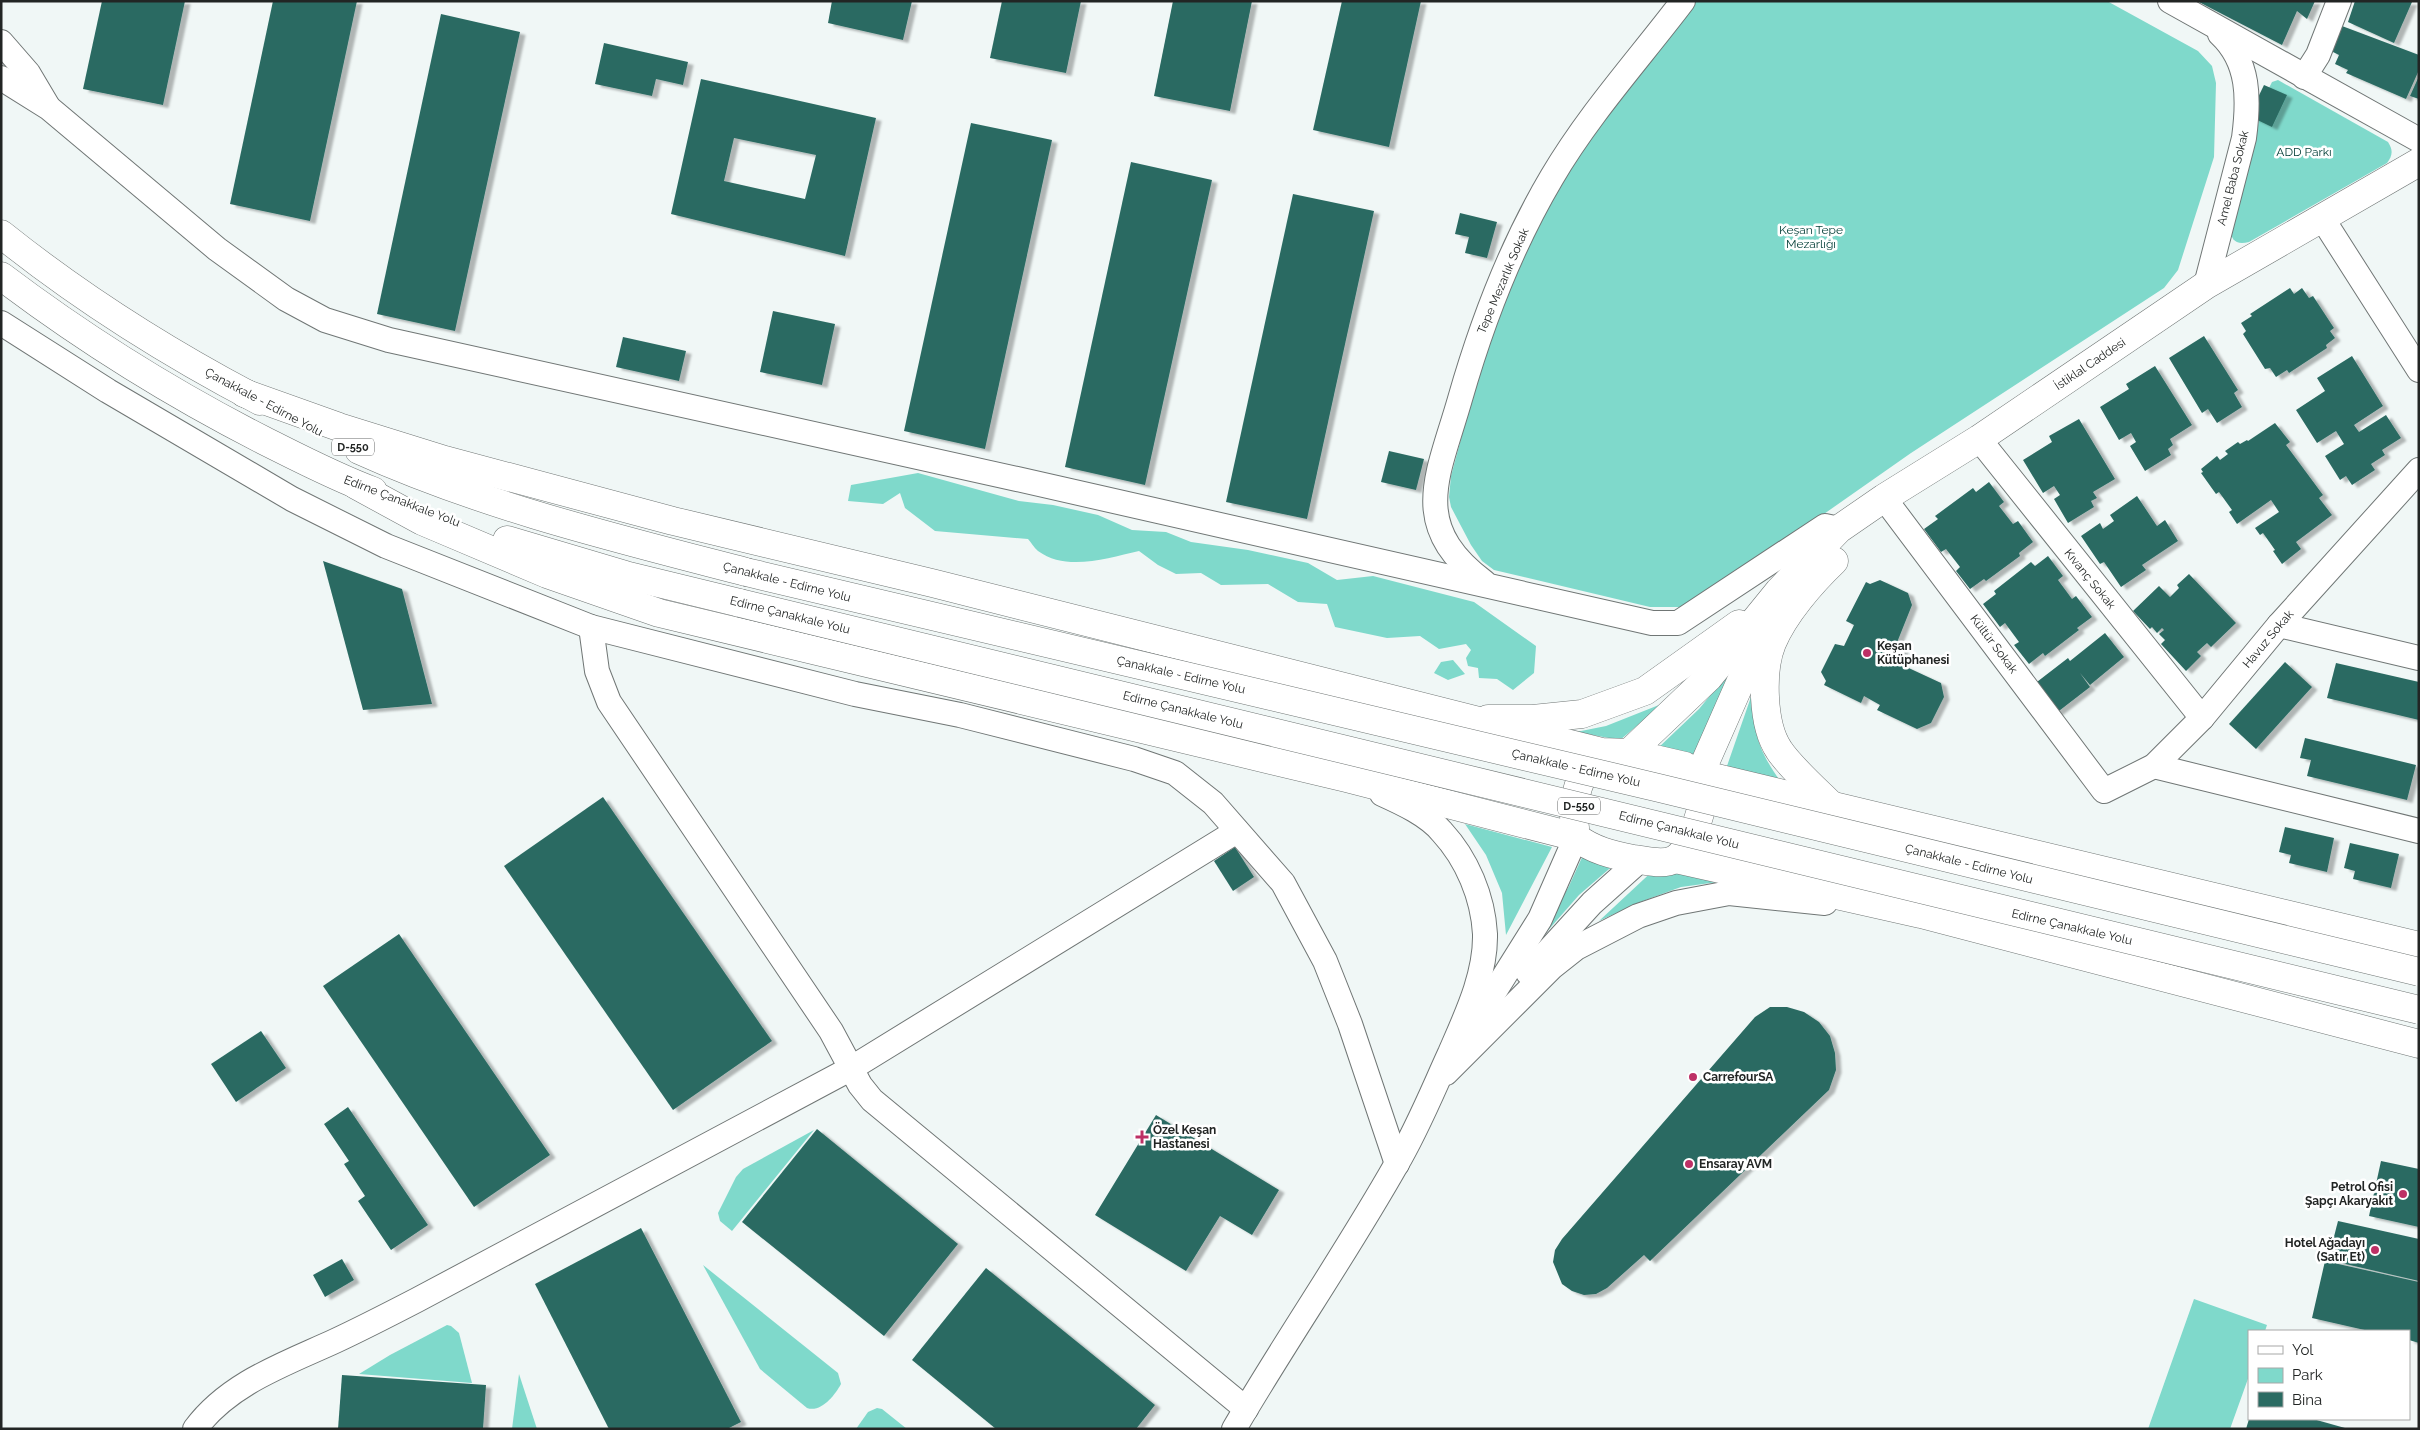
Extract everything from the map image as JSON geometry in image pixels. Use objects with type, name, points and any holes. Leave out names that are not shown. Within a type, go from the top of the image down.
[{"type":"main road","name":"İstiklal Caddesi","points":[[1784,602],[1839,529],[1884,498],[1979,439],[2206,285],[2419,162]]},
{"type":"main road","name":"Çanakkale - Edirne Yolu","points":[[1,234],[107,310],[244,393],[315,430],[374,456],[490,502],[567,525],[746,572],[1659,788],[2419,972]]},
{"type":"main road","name":"Edirne Çanakkale Yolu","points":[[1,276],[54,316],[127,364],[228,422],[356,485],[492,535],[554,555],[740,603],[2419,1010]]},
{"type":"main road","points":[[244,393],[339,427],[445,460],[673,520],[941,585],[1467,719],[1684,766],[1700,774],[2419,946]]},
{"type":"main road","points":[[356,485],[422,521],[547,574],[659,613],[1346,778],[1576,837],[1586,845],[1608,853],[1640,860],[1667,862],[1676,859],[1921,914],[2419,1044]]},
{"type":"main road","points":[[1576,837],[1572,812],[1574,799],[1590,762],[1615,752],[1709,676],[1784,602],[1816,578],[1872,523],[1884,498]]},
{"type":"main road","points":[[1467,719],[1533,719],[1582,714],[1645,690],[1738,625],[1784,602]]},
{"type":"main road","points":[[1676,859],[1689,842],[1702,804],[1700,774],[1752,656],[1784,602]]},
{"type":"main road","points":[[1784,602],[1768,659],[1765,692],[1768,723],[1779,751],[1831,805]]},
{"type":"street","name":"Tepe Mezarlık Sokak","points":[[1487,584],[1467,569],[1447,546],[1437,520],[1435,506],[1438,475],[1477,340],[1505,270],[1553,176],[1589,123],[1683,1]]},
{"type":"street","name":"Amel Baba Sokak","points":[[2170,1],[2419,140]]},
{"type":"street","points":[[2304,77],[2318,55],[2339,1]]},
{"type":"street","name":"Amel Baba Sokak","points":[[2206,285],[2244,138],[2247,87],[2238,55],[2230,43],[2208,22]]},
{"type":"street","points":[[1,42],[28,73],[49,108]]},
{"type":"street","points":[[1,78],[49,108],[217,249],[286,300],[325,320],[389,340],[1487,584],[1658,624],[1678,623],[1824,526],[1839,529]]},
{"type":"street","points":[[2322,218],[2419,370]]},
{"type":"street","points":[[1,323],[108,391],[300,503],[386,546],[591,626],[855,694],[960,715],[1134,759],[1176,773],[1213,803],[1283,883],[1324,961],[1350,1024],[1397,1164]]},
{"type":"street","name":"Kıvanç Sokak","points":[[1979,439],[2202,718]]},
{"type":"street","name":"Havuz Sokak","points":[[2104,791],[2154,766],[2202,718],[2279,625],[2419,470]]},
{"type":"street","name":"Kültür Sokak","points":[[1884,498],[2104,791]]},
{"type":"street","points":[[2279,625],[2419,658]]},
{"type":"street","points":[[591,626],[597,671],[609,702],[831,1031],[850,1069],[872,1100],[1240,1419],[1397,1164],[1463,1023],[1483,961],[1485,934],[1479,901],[1471,874],[1442,830],[1415,811],[1346,778]]},
{"type":"street","points":[[2154,766],[2419,831]]},
{"type":"street","points":[[195,1429],[215,1406],[231,1393],[259,1377],[349,1335],[850,1069],[1237,831]]},
{"type":"street","points":[[1436,1084],[1540,919],[1576,837]]},
{"type":"street","points":[[1436,1084],[1564,931],[1640,860]]},
{"type":"street","points":[[1436,1084],[1552,967],[1576,948],[1638,916],[1676,902],[1707,896],[1747,894],[1921,914]]},
{"type":"green space","name":"Keşan Tepe Mezarlığı","points":[[1695,1],[2107,1],[2198,51],[2212,66],[2216,83],[2214,157],[2178,270],[2164,288],[1911,453],[1714,591],[1685,607],[1650,607],[1494,570],[1482,561],[1471,545],[1451,507],[1449,497],[1451,476],[1490,331],[1531,238],[1572,161]]},
{"type":"green space","name":"ADD Parkı","points":[[2278,80],[2388,142],[2391,148],[2391,155],[2387,163],[2249,242],[2241,243],[2233,239],[2230,227],[2267,92],[2272,82]]},
{"type":"green space","points":[[918,473],[1019,501],[1053,505],[1098,515],[1132,530],[1166,532],[1191,542],[1248,550],[1308,563],[1337,580],[1373,576],[1474,602],[1536,646],[1534,673],[1513,690],[1497,679],[1479,678],[1478,668],[1468,666],[1466,658],[1471,650],[1466,644],[1439,649],[1420,636],[1387,638],[1335,627],[1327,604],[1298,602],[1268,584],[1221,585],[1201,573],[1176,574],[1158,565],[1139,551],[1087,562],[1062,561],[1038,551],[1028,539],[935,531],[905,508],[900,493],[883,504],[848,501],[851,485]]},
{"type":"green space","points":[[1453,660],[1465,674],[1448,680],[1434,673],[1441,662]]},
{"type":"green space","points":[[1733,668],[1692,759],[1657,749],[1699,709]]},
{"type":"green space","points":[[1752,694],[1754,720],[1762,751],[1781,782],[1727,766]]},
{"type":"green space","points":[[1664,703],[1620,740],[1576,732],[1606,726]]},
{"type":"green space","points":[[1465,824],[1552,847],[1506,935],[1502,893],[1486,855]]},
{"type":"green space","points":[[1584,853],[1616,863],[1579,895],[1537,943],[1569,886]]},
{"type":"green space","points":[[1658,866],[1718,882],[1681,887],[1640,902],[1599,921]]},
{"type":"green space","points":[[814,1130],[732,1231],[720,1221],[718,1213],[736,1177],[743,1169]]},
{"type":"green space","points":[[703,1265],[838,1373],[841,1384],[827,1402],[817,1408],[807,1408],[760,1369]]},
{"type":"green space","points":[[2194,1299],[2267,1325],[2265,1330],[2248,1330],[2248,1379],[2230,1429],[2148,1429]]},
{"type":"green space","points":[[447,1325],[459,1333],[472,1383],[359,1374],[390,1355]]},
{"type":"green space","points":[[519,1374],[537,1429],[512,1429]]},
{"type":"green space","points":[[877,1408],[882,1409],[907,1429],[856,1429],[868,1412]]},
{"type":"building","points":[[102,1],[185,1],[163,105],[83,89]]},
{"type":"building","points":[[273,1],[357,1],[310,221],[230,204]]},
{"type":"building","points":[[832,1],[912,1],[903,40],[828,23]]},
{"type":"building","points":[[1002,1],[1081,1],[1066,73],[990,58]]},
{"type":"building","points":[[1173,1],[1252,1],[1230,111],[1154,96]]},
{"type":"building","points":[[1342,1],[1421,1],[1389,147],[1313,130]]},
{"type":"building","points":[[2197,1],[2315,1],[2307,19],[2297,11],[2282,45]]},
{"type":"building","points":[[2355,1],[2412,2],[2394,43],[2348,22]]},
{"type":"building","points":[[441,14],[520,32],[455,331],[377,314]]},
{"type":"building","points":[[2342,26],[2419,55],[2419,70],[2406,99],[2346,73],[2348,70],[2335,64],[2339,55],[2331,51]]},
{"type":"building","points":[[604,43],[688,62],[683,85],[656,79],[652,96],[595,84]]},
{"type":"building","points":[[2419,76],[2419,99],[2410,96]]},
{"type":"building","points":[[701,79],[876,118],[845,256],[671,214]],"holes":[[[734,138],[816,155],[805,199],[724,181]]]},
{"type":"building","points":[[2264,85],[2287,95],[2272,127],[2249,116]]},
{"type":"building","points":[[971,123],[1052,140],[985,449],[904,431]]},
{"type":"building","points":[[1131,162],[1212,180],[1145,485],[1065,467]]},
{"type":"building","points":[[1293,194],[1374,211],[1307,519],[1226,502]]},
{"type":"building","points":[[1460,213],[1497,222],[1487,258],[1465,253],[1469,237],[1455,234]]},
{"type":"building","points":[[2290,288],[2294,294],[2302,288],[2309,298],[2313,296],[2334,328],[2330,331],[2335,338],[2326,345],[2327,348],[2289,373],[2287,370],[2276,377],[2270,368],[2265,369],[2243,334],[2246,331],[2241,323],[2252,316],[2250,314]]},
{"type":"building","points":[[773,311],[835,324],[822,385],[760,372]]},
{"type":"building","points":[[2204,336],[2238,390],[2234,393],[2242,407],[2217,423],[2208,409],[2202,413],[2169,358]]},
{"type":"building","points":[[623,337],[686,351],[679,381],[616,367]]},
{"type":"building","points":[[2352,356],[2383,406],[2354,425],[2359,432],[2386,415],[2401,438],[2382,450],[2385,455],[2371,464],[2375,470],[2352,485],[2346,476],[2340,480],[2325,456],[2344,444],[2336,431],[2317,443],[2296,410],[2325,391],[2317,378]]},
{"type":"building","points":[[2155,366],[2192,425],[2170,439],[2173,445],[2168,449],[2171,455],[2145,471],[2130,446],[2136,442],[2131,433],[2119,440],[2100,407],[2129,389],[2126,384]]},
{"type":"building","points":[[2079,419],[2115,479],[2093,492],[2097,498],[2091,501],[2094,507],[2068,523],[2054,499],[2060,495],[2054,486],[2043,493],[2023,460],[2052,442],[2049,436]]},
{"type":"building","points":[[2275,423],[2290,442],[2286,445],[2323,495],[2319,498],[2332,515],[2296,542],[2301,549],[2282,564],[2263,533],[2260,535],[2255,528],[2279,512],[2271,500],[2237,524],[2229,512],[2232,510],[2219,492],[2216,494],[2201,473],[2203,472],[2201,469],[2217,456],[2220,460],[2228,454],[2225,451],[2238,442],[2240,444],[2248,441]]},
{"type":"building","points":[[1389,451],[1424,459],[1416,490],[1381,482]]},
{"type":"building","points":[[1989,482],[2004,502],[1999,506],[2013,524],[2018,521],[2033,542],[2019,553],[2020,556],[1986,581],[1984,579],[1970,589],[1956,571],[1960,567],[1946,549],[1941,552],[1924,529],[1938,519],[1935,516],[1973,488],[1976,492]]},
{"type":"building","points":[[2137,496],[2157,526],[2165,520],[2178,541],[2142,565],[2146,570],[2121,587],[2104,562],[2100,564],[2081,536],[2100,523],[2103,529],[2114,521],[2110,515]]},
{"type":"building","points":[[2048,556],[2063,576],[2058,580],[2072,599],[2076,596],[2092,617],[2077,628],[2079,630],[2045,656],[2043,653],[2029,664],[2014,645],[2019,642],[2005,623],[2000,627],[1983,604],[1996,594],[1994,591],[2031,562],[2035,566]]},
{"type":"building","points":[[323,561],[402,589],[432,704],[363,710]]},
{"type":"building","points":[[2189,574],[2236,623],[2211,647],[2207,643],[2197,652],[2201,656],[2186,671],[2161,644],[2165,640],[2159,634],[2164,630],[2162,628],[2157,633],[2152,627],[2150,629],[2133,611],[2159,586],[2170,597],[2179,588],[2177,585]]},
{"type":"building","name":"Keşan Kütüphanesi","points":[[1880,580],[1908,593],[1912,605],[1896,645],[1902,649],[1904,657],[1900,664],[1941,683],[1944,697],[1931,723],[1917,729],[1877,710],[1880,705],[1864,696],[1861,703],[1824,685],[1826,681],[1821,672],[1835,644],[1844,646],[1854,625],[1846,621],[1866,582],[1870,584]]},
{"type":"building","points":[[2105,633],[2124,657],[2090,685],[2080,673],[2090,687],[2055,714],[2033,685],[2068,658],[2070,661]]},
{"type":"building","points":[[2285,662],[2312,687],[2256,749],[2229,724]]},
{"type":"building","points":[[2336,663],[2419,682],[2419,720],[2327,698]]},
{"type":"building","points":[[2305,738],[2416,765],[2407,800],[2307,776],[2311,760],[2300,758]]},
{"type":"building","points":[[603,797],[772,1041],[673,1110],[504,866]]},
{"type":"building","points":[[2285,827],[2334,838],[2327,872],[2289,863],[2291,855],[2279,852]]},
{"type":"building","points":[[2350,843],[2399,854],[2391,888],[2353,879],[2355,871],[2344,868]]},
{"type":"building","points":[[1235,847],[1254,877],[1233,891],[1214,861]]},
{"type":"building","points":[[399,934],[550,1155],[474,1207],[323,986]]},
{"type":"building","name":"Ensaray AVM","points":[[1770,1007],[1787,1007],[1804,1012],[1819,1022],[1830,1036],[1835,1053],[1836,1070],[1829,1090],[1650,1261],[1644,1255],[1607,1288],[1596,1294],[1584,1295],[1572,1291],[1562,1284],[1553,1262],[1555,1250],[1562,1239],[1755,1017]]},
{"type":"building","points":[[261,1031],[286,1068],[236,1102],[211,1064]]},
{"type":"building","points":[[348,1107],[428,1225],[391,1250],[358,1201],[365,1196],[344,1164],[349,1161],[324,1124]]},
{"type":"building","name":"Özel Keşan Hastanesi","points":[[1156,1115],[1279,1190],[1252,1235],[1220,1216],[1186,1271],[1095,1215]]},
{"type":"building","points":[[817,1129],[958,1244],[884,1336],[742,1222]]},
{"type":"building","points":[[2381,1161],[2419,1169],[2419,1227],[2369,1216]]},
{"type":"building","name":"Hotel Ağadayı (Satır Et)","points":[[2338,1221],[2419,1239],[2419,1281],[2328,1260]]},
{"type":"building","points":[[641,1228],[741,1422],[727,1429],[609,1429],[535,1284]]},
{"type":"building","points":[[342,1259],[354,1280],[325,1297],[313,1275]]},
{"type":"building","points":[[2325,1261],[2419,1282],[2419,1343],[2410,1340],[2410,1330],[2365,1330],[2312,1318]]},
{"type":"building","points":[[986,1268],[1155,1405],[1136,1429],[996,1429],[912,1360]]},
{"type":"building","points":[[342,1375],[486,1385],[483,1429],[338,1429]]},
{"type":"building","points":[[2249,1420],[2317,1420],[2345,1428],[2246,1429]]},
{"type":"place","name":"Keşan Kütüphanesi","points":[[1867,653]]},
{"type":"place","name":"CarrefourSA","points":[[1693,1077]]},
{"type":"place","name":"Özel Keşan Hastanesi","points":[[1142,1137]]},
{"type":"place","name":"Ensaray AVM","points":[[1689,1164]]},
{"type":"place","name":"Petrol Ofisi Şapçı Akaryakıt","points":[[2403,1194]]},
{"type":"place","name":"Hotel Ağadayı (Satır Et)","points":[[2375,1250]]}]
